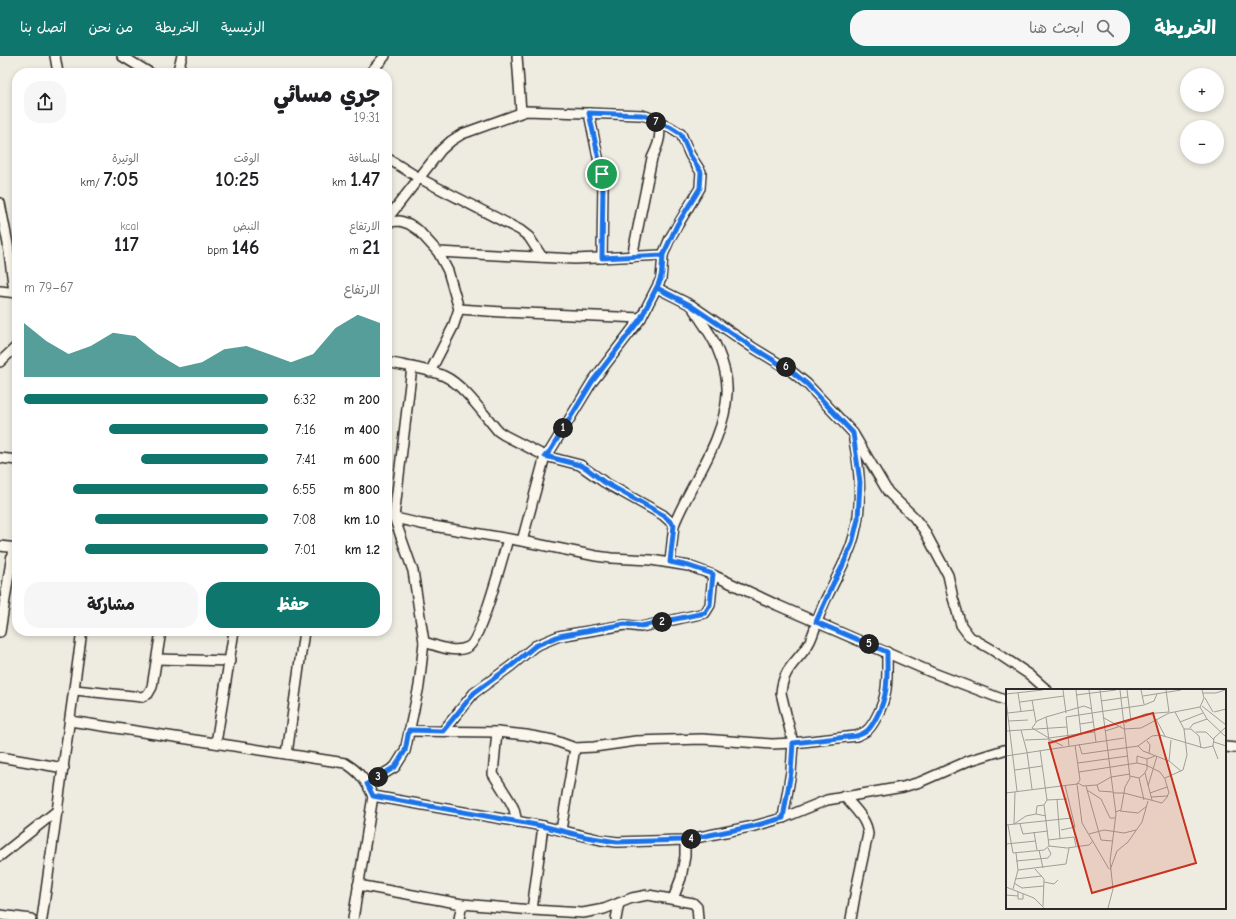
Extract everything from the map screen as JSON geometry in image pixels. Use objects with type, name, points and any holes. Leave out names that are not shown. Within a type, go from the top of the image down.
[{"type":"street","points":[[54,56],[57,68]]},
{"type":"street","points":[[122,56],[142,68]]},
{"type":"street","points":[[178,68],[182,56]]},
{"type":"street","points":[[374,68],[385,56]]},
{"type":"street","points":[[516,56],[520,112]]},
{"type":"street","points":[[392,213],[441,150],[451,141],[462,134],[520,112],[537,111],[642,115],[670,127],[681,134],[690,155],[701,172],[700,188],[677,225],[663,255],[662,273],[657,288],[641,318],[592,382],[550,451],[545,456],[522,541]]},
{"type":"street","points":[[589,113],[603,182],[602,258]]},
{"type":"street","points":[[632,256],[652,158],[658,146],[661,130],[658,123]]},
{"type":"street","points":[[392,161],[419,178],[520,230],[529,237],[542,257]]},
{"type":"street","points":[[0,203],[4,244],[12,277]]},
{"type":"street","points":[[392,222],[400,221],[410,224],[418,230],[438,252],[448,271],[459,309],[453,327],[430,372]]},
{"type":"street","points":[[438,252],[576,259],[663,255]]},
{"type":"street","points":[[657,288],[690,305],[752,347],[791,371],[807,384],[853,433],[888,492],[924,530],[948,576],[961,625],[970,637],[991,649],[1046,689]]},
{"type":"street","points":[[0,291],[12,292]]},
{"type":"street","points":[[670,562],[674,525],[680,509],[706,461],[718,431],[727,392],[725,372],[717,348],[690,305]]},
{"type":"street","points":[[459,309],[641,318]]},
{"type":"street","points":[[0,362],[12,351]]},
{"type":"street","points":[[392,363],[443,376],[458,385],[498,431],[545,456],[586,468],[604,482],[663,515],[674,525]]},
{"type":"street","points":[[392,509],[412,367]]},
{"type":"street","points":[[783,818],[791,772],[793,743],[781,693],[781,686],[787,670],[803,652],[810,640],[816,622],[849,550],[858,519],[860,482],[853,433]]},
{"type":"street","points":[[0,458],[12,459]]},
{"type":"street","points":[[392,516],[421,524],[522,541],[596,556],[618,559],[670,562],[689,566],[713,574],[777,605],[931,672],[1006,701]]},
{"type":"street","points":[[367,784],[395,767],[405,751],[419,686],[424,642],[413,571],[392,518]]},
{"type":"street","points":[[424,642],[454,650],[470,647],[474,643],[481,627],[508,539]]},
{"type":"street","points":[[0,546],[12,548]]},
{"type":"street","points":[[0,632],[12,565]]},
{"type":"street","points":[[443,731],[474,693],[535,646],[559,636],[625,624],[641,626],[705,613],[710,605],[713,574]]},
{"type":"street","points":[[42,919],[81,636]]},
{"type":"street","points":[[75,690],[142,697],[148,694],[152,687],[160,636]]},
{"type":"street","points":[[216,743],[233,636]]},
{"type":"street","points":[[287,754],[303,636]]},
{"type":"street","points":[[409,730],[497,732],[526,735],[553,740],[575,748],[636,741],[702,739],[772,744],[856,736],[865,733],[871,726],[883,705],[887,690],[887,652]]},
{"type":"street","points":[[157,659],[230,660]]},
{"type":"street","points":[[70,721],[345,763],[356,769],[367,784],[373,796],[353,919]]},
{"type":"street","points":[[497,732],[493,774],[510,801],[514,809],[517,822]]},
{"type":"street","points":[[1226,747],[1236,748]]},
{"type":"street","points":[[561,830],[575,748]]},
{"type":"street","points":[[373,796],[542,826],[586,837],[617,842],[685,840],[754,826],[783,818],[827,800],[903,787],[920,782],[968,760],[1006,749]]},
{"type":"street","points":[[0,757],[64,768]]},
{"type":"street","points":[[844,796],[860,814],[868,827],[868,834],[851,919]]},
{"type":"street","points":[[0,856],[58,810]]},
{"type":"street","points":[[532,910],[542,826]]},
{"type":"street","points":[[673,899],[681,878],[685,856],[685,840]]},
{"type":"street","points":[[358,885],[462,904],[583,913],[604,909],[632,898],[648,896],[693,903],[697,907],[698,919]]},
{"type":"street","points":[[459,919],[462,904]]},
{"type":"street","points":[[616,919],[619,904]]},
{"type":"street","points":[[0,915],[32,919]]},
{"type":"route","points":[[602,174],[589,113],[642,115],[670,127],[681,134],[690,155],[701,172],[700,188],[670,238],[663,255],[663,264],[661,279],[657,288],[690,305],[752,347],[791,371],[807,384],[853,433],[859,466],[860,482],[858,519],[852,544],[816,622],[887,652],[887,690],[883,705],[871,726],[865,733],[856,736],[793,743],[791,772],[783,818],[754,826],[685,840],[617,842],[601,840],[542,826],[373,796],[367,784],[395,767],[405,751],[409,730],[443,731],[474,693],[535,646],[559,636],[625,624],[641,626],[705,613],[710,605],[713,574],[689,566],[670,562],[673,548],[674,525],[663,515],[639,500],[604,482],[580,465],[545,456],[550,451],[592,382],[641,318],[661,279],[663,255],[602,258],[602,174]]}]
